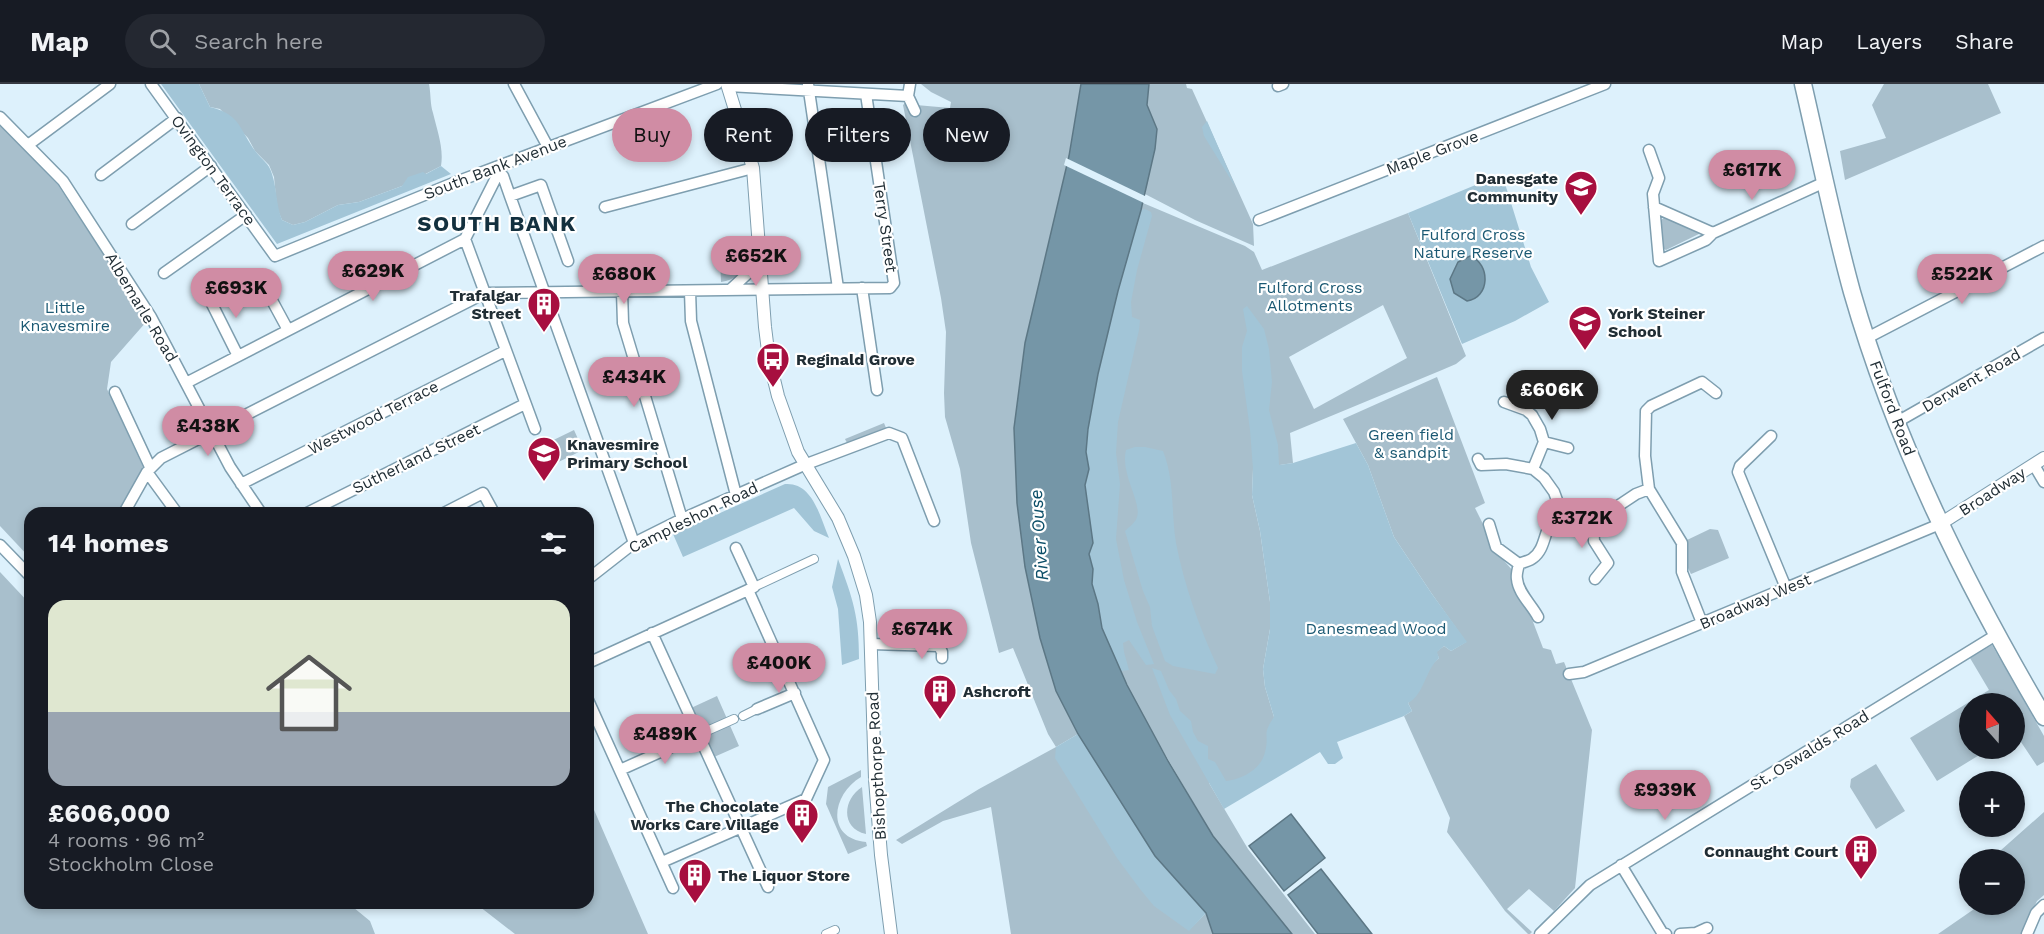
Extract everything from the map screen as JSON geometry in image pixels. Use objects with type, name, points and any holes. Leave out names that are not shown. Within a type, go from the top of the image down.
[{"type":"main road","name":"Fulford Road","points":[[1803,84],[1845,266],[1867,338],[1897,422],[1940,524],[1996,635],[2042,714]]},
{"type":"street","points":[[28,145],[110,84]]},
{"type":"street","name":"Ovington Terrace","points":[[151,84],[275,256]]},
{"type":"street","points":[[514,84],[548,147]]},
{"type":"street","points":[[724,84],[809,87],[866,94],[908,96]]},
{"type":"street","name":"South Bank Avenue","points":[[275,256],[345,226],[501,169],[548,147],[724,84]]},
{"type":"street","name":"Bishopthorpe Road","points":[[724,84],[753,168],[769,359],[786,422],[804,465],[832,508],[854,556],[866,595],[871,644],[875,779],[881,855],[891,934]]},
{"type":"street","points":[[910,84],[908,96],[915,111]]},
{"type":"street","name":"Maple Grove","points":[[1259,220],[1605,84]]},
{"type":"street","points":[[809,87],[838,288]]},
{"type":"street","name":"Terry Street","points":[[862,288],[890,288],[894,283],[866,94]]},
{"type":"street","name":"Albemarle Road","points":[[0,117],[63,181],[151,317],[212,432],[241,484],[257,507]]},
{"type":"street","points":[[101,175],[177,118]]},
{"type":"street","points":[[1649,150],[1659,178],[1653,194],[1659,261],[1706,240],[1713,233],[1825,183]]},
{"type":"street","points":[[132,224],[211,166]]},
{"type":"street","points":[[605,207],[753,168]]},
{"type":"street","points":[[186,383],[465,239],[501,169]]},
{"type":"street","points":[[501,169],[634,543]]},
{"type":"street","points":[[510,196],[541,185],[568,261]]},
{"type":"street","points":[[1654,207],[1713,233]]},
{"type":"street","points":[[164,273],[246,214]]},
{"type":"street","points":[[465,239],[535,429]]},
{"type":"street","points":[[1867,338],[2044,246]]},
{"type":"street","points":[[731,289],[760,262]]},
{"type":"street","points":[[262,282],[288,330]]},
{"type":"street","points":[[127,507],[148,470],[160,458],[485,293],[862,288],[877,390]]},
{"type":"street","points":[[622,291],[623,323],[682,519]]},
{"type":"street","points":[[690,291],[691,321],[736,495]]},
{"type":"street","points":[[208,296],[238,356]]},
{"type":"street","name":"Derwent Road","points":[[1897,422],[2044,338]]},
{"type":"street","name":"Westwood Terrace","points":[[241,484],[505,351]]},
{"type":"street","points":[[1702,623],[1682,572],[1682,543],[1649,489],[1645,456],[1646,411],[1702,382],[1716,393]]},
{"type":"street","points":[[115,392],[148,470],[173,507]]},
{"type":"street","points":[[1504,402],[1526,410],[1532,415],[1540,429],[1544,442],[1533,469]]},
{"type":"street","name":"Sutherland Street","points":[[319,507],[525,404]]},
{"type":"street","points":[[804,465],[889,433],[902,438],[934,521]]},
{"type":"street","points":[[1771,436],[1740,466],[1738,472],[1786,588]]},
{"type":"street","points":[[1544,442],[1568,448]]},
{"type":"street","points":[[1478,459],[1481,465],[1506,464],[1533,469],[1544,478],[1554,492],[1561,511],[1577,520],[1593,524],[1607,517],[1618,506],[1649,489]]},
{"type":"street","points":[[2039,461],[2044,482]]},
{"type":"street","name":"Broadway","points":[[1940,524],[2039,461]]},
{"type":"street","name":"Campleshon Road","points":[[594,574],[634,543],[804,465]]},
{"type":"street","points":[[456,507],[483,494],[491,507]]},
{"type":"street","points":[[1519,564],[1534,558],[1543,544],[1546,529],[1554,516],[1561,511]]},
{"type":"street","points":[[1489,524],[1496,547],[1519,564]]},
{"type":"street","points":[[1593,524],[1594,541],[1611,564],[1595,579]]},
{"type":"street","name":"Broadway West","points":[[1569,674],[1584,672],[1940,524]]},
{"type":"street","points":[[0,545],[24,570]]},
{"type":"street","points":[[662,862],[806,799],[824,760],[736,548]]},
{"type":"street","points":[[594,660],[814,559]]},
{"type":"street","points":[[1519,564],[1516,579],[1538,617]]},
{"type":"street","points":[[652,633],[768,887]]},
{"type":"street","points":[[939,634],[942,658]]},
{"type":"street","name":"St. Oswalds Road","points":[[1540,934],[1584,890],[1621,865],[1996,635]]},
{"type":"street","points":[[871,644],[939,646]]},
{"type":"street","points":[[743,716],[795,693]]},
{"type":"street","points":[[594,713],[673,888]]},
{"type":"street","points":[[620,770],[734,719]]},
{"type":"street","points":[[1621,865],[1664,934]]},
{"type":"street","points":[[2027,934],[2036,913],[2044,905]]},
{"type":"street","points":[[1680,934],[1696,933],[1707,928]]},
{"type":"street","points":[[826,934],[834,930]]},
{"type":"green space","points":[[161,84],[199,84],[210,107],[228,114],[239,124],[250,144],[269,167],[282,220],[293,225],[305,222],[338,205],[359,202],[402,186],[408,177],[423,172],[426,174],[441,166],[451,174],[277,244]]},
{"type":"green space","points":[[199,84],[429,84],[432,110],[441,146],[441,166],[402,186],[359,202],[338,205],[305,222],[293,225],[282,220],[277,208],[274,177],[269,165],[255,151],[248,138],[220,109],[210,107]]},
{"type":"green space","points":[[921,84],[1081,84],[1069,156],[1025,343],[1014,428],[1017,503],[1025,567],[1040,638],[1056,691],[1078,734],[1056,747],[1048,734],[1013,648],[999,653],[971,543],[960,469],[945,417],[946,332],[911,146],[911,108],[904,108],[903,105],[906,102],[950,108],[951,102]]},
{"type":"green space","points":[[1149,84],[1186,84],[1187,88],[1192,89],[1253,224],[1254,246],[1195,220],[1145,194],[1157,129],[1147,105]]},
{"type":"green space","points":[[1884,84],[1988,84],[2001,113],[1845,180],[1840,151],[1886,138],[1872,105]]},
{"type":"green space","points":[[1207,121],[1236,188],[1204,136],[1202,127]]},
{"type":"green space","name":"Little Knavesmire","points":[[0,125],[58,185],[147,321],[111,362],[107,389],[143,467],[121,507],[24,507],[24,552],[0,526]]},
{"type":"green space","name":"Fulford Cross Nature Reserve","points":[[1502,174],[1531,267],[1549,302],[1515,321],[1462,344],[1408,213]]},
{"type":"green space","name":"Fulford Cross Allotments","points":[[1143,203],[1245,246],[1254,252],[1262,270],[1408,213],[1466,356],[1456,364],[1290,433],[1293,463],[1253,469],[1252,495],[1260,531],[1270,602],[1270,629],[1263,669],[1265,687],[1274,717],[1270,753],[1252,774],[1229,784],[1209,783],[1248,849],[1315,934],[1292,934],[1213,836],[1149,727],[1127,685],[1102,628],[1087,503]],"holes":[[[1383,305],[1407,358],[1314,409],[1289,357]]]},
{"type":"green space","points":[[1141,210],[1151,212],[1152,216],[1131,302],[1132,317],[1140,320],[1139,330],[1118,422],[1116,453],[1120,484],[1116,539],[1124,580],[1137,622],[1154,664],[1146,665],[1129,640],[1123,643],[1129,670],[1121,671],[1102,628],[1092,584],[1093,569],[1089,554],[1093,543],[1085,485],[1089,469],[1086,452],[1098,374],[1118,290]]},
{"type":"green space","points":[[1666,216],[1698,233],[1703,232],[1666,250],[1660,221]]},
{"type":"green space","points":[[749,258],[738,274],[721,282],[720,259]]},
{"type":"green space","name":"Danesmead Wood","points":[[1247,306],[1264,329],[1269,349],[1272,382],[1269,410],[1278,445],[1279,465],[1293,463],[1356,443],[1368,465],[1394,537],[1467,642],[1451,651],[1444,646],[1437,652],[1439,658],[1430,669],[1418,694],[1408,703],[1412,711],[1337,742],[1343,758],[1335,764],[1328,764],[1320,752],[1224,809],[1170,715],[1152,668],[1161,671],[1180,711],[1191,721],[1198,741],[1208,746],[1208,759],[1215,762],[1226,781],[1244,776],[1255,769],[1263,758],[1267,732],[1274,717],[1265,687],[1263,669],[1270,629],[1270,602],[1260,531],[1252,495],[1250,430],[1242,371],[1242,347],[1247,331],[1243,309]]},
{"type":"green space","name":"Green field & sandpit","points":[[1437,377],[1485,503],[1475,508],[1490,545],[1514,572],[1543,648],[1551,650],[1556,664],[1564,662],[1592,730],[1575,888],[1554,911],[1529,889],[1507,909],[1532,932],[1530,934],[1505,911],[1447,832],[1450,818],[1404,716],[1412,711],[1408,703],[1419,691],[1432,664],[1439,658],[1436,652],[1444,646],[1451,651],[1466,642],[1394,537],[1368,465],[1343,419]]},
{"type":"green space","points":[[884,423],[886,428],[847,443],[845,439]]},
{"type":"green space","points":[[574,430],[583,450],[542,470],[533,450]]},
{"type":"green space","points":[[1135,447],[1163,451],[1167,462],[1179,559],[1193,607],[1218,668],[1215,674],[1173,666],[1165,661],[1152,626],[1150,607],[1125,531],[1134,523],[1138,511],[1125,459],[1126,450]]},
{"type":"green space","points":[[785,484],[795,485],[809,495],[819,511],[829,538],[814,531],[794,508],[683,557],[673,534]]},
{"type":"green space","points":[[1710,529],[1718,530],[1729,558],[1691,574],[1688,568],[1687,540]]},
{"type":"green space","points":[[838,559],[854,608],[859,644],[859,659],[842,665],[838,609],[832,587]]},
{"type":"green space","points":[[0,572],[24,598],[24,909],[355,909],[370,921],[375,934],[0,934]]},
{"type":"green space","points":[[1992,645],[2019,693],[1984,693],[1989,690],[1970,658]]},
{"type":"green space","points":[[717,696],[739,746],[714,757],[691,708]]},
{"type":"green space","points":[[2025,703],[2044,736],[2044,762],[2037,766],[2025,748]]},
{"type":"green space","points":[[1959,708],[1959,759],[1973,759],[1937,781],[1910,738]]},
{"type":"green space","points":[[1078,734],[1155,856],[1206,913],[1189,931],[1154,906],[1140,889],[1117,858],[1055,758],[1056,747]]},
{"type":"green space","points":[[1056,747],[1189,930],[1206,913],[1213,934],[1011,934],[991,807],[943,821],[902,844],[896,840],[979,789]]},
{"type":"green space","points":[[1876,764],[1905,811],[1876,829],[1850,787],[1851,779]]},
{"type":"green space","points":[[861,770],[861,777],[844,794],[837,814],[844,833],[853,839],[866,842],[867,846],[848,854],[826,804],[828,787]]},
{"type":"green space","points":[[862,787],[866,834],[852,826],[847,813],[851,799]]},
{"type":"green space","points":[[594,810],[648,934],[515,934],[483,909],[594,909]]},
{"type":"green space","points":[[2044,812],[2044,895],[2037,901],[2021,934],[1938,934],[1966,915],[2025,915],[2025,849],[2002,849],[2016,837],[2025,837],[2025,829]]},
{"type":"water","name":"River Ouse","points":[[1081,84],[1149,84],[1147,105],[1157,129],[1155,149],[1141,210],[1098,374],[1088,429],[1086,452],[1089,469],[1085,485],[1093,543],[1089,554],[1093,569],[1092,584],[1102,628],[1127,685],[1168,761],[1213,836],[1292,934],[1213,934],[1206,913],[1155,856],[1078,734],[1056,691],[1040,638],[1025,567],[1017,503],[1014,428],[1025,343],[1069,156]]},
{"type":"water","points":[[1470,256],[1482,266],[1485,280],[1480,294],[1475,299],[1467,301],[1454,293],[1450,279],[1458,262]]},
{"type":"water","points":[[1291,814],[1325,858],[1284,891],[1249,846]]},
{"type":"water","points":[[1321,869],[1372,934],[1318,934],[1288,895]]},
{"type":"pier","points":[[1066,158],[1147,197],[1146,204],[1064,165]]},
{"type":"place","name":"Danesgate Community","points":[[1581,216]]},
{"type":"place","name":"Trafalgar Street","points":[[544,333]]},
{"type":"place","name":"York Steiner School","points":[[1585,351]]},
{"type":"place","name":"Reginald Grove","points":[[773,388]]},
{"type":"place","name":"Knavesmire Primary School","points":[[544,482]]},
{"type":"place","name":"Ashcroft","points":[[940,720]]},
{"type":"place","name":"The Chocolate Works Care Village","points":[[802,844]]},
{"type":"place","name":"Connaught Court","points":[[1861,880]]},
{"type":"place","name":"The Liquor Store","points":[[695,904]]},
{"type":"district","name":"SOUTH BANK","points":[[497,223]]}]
